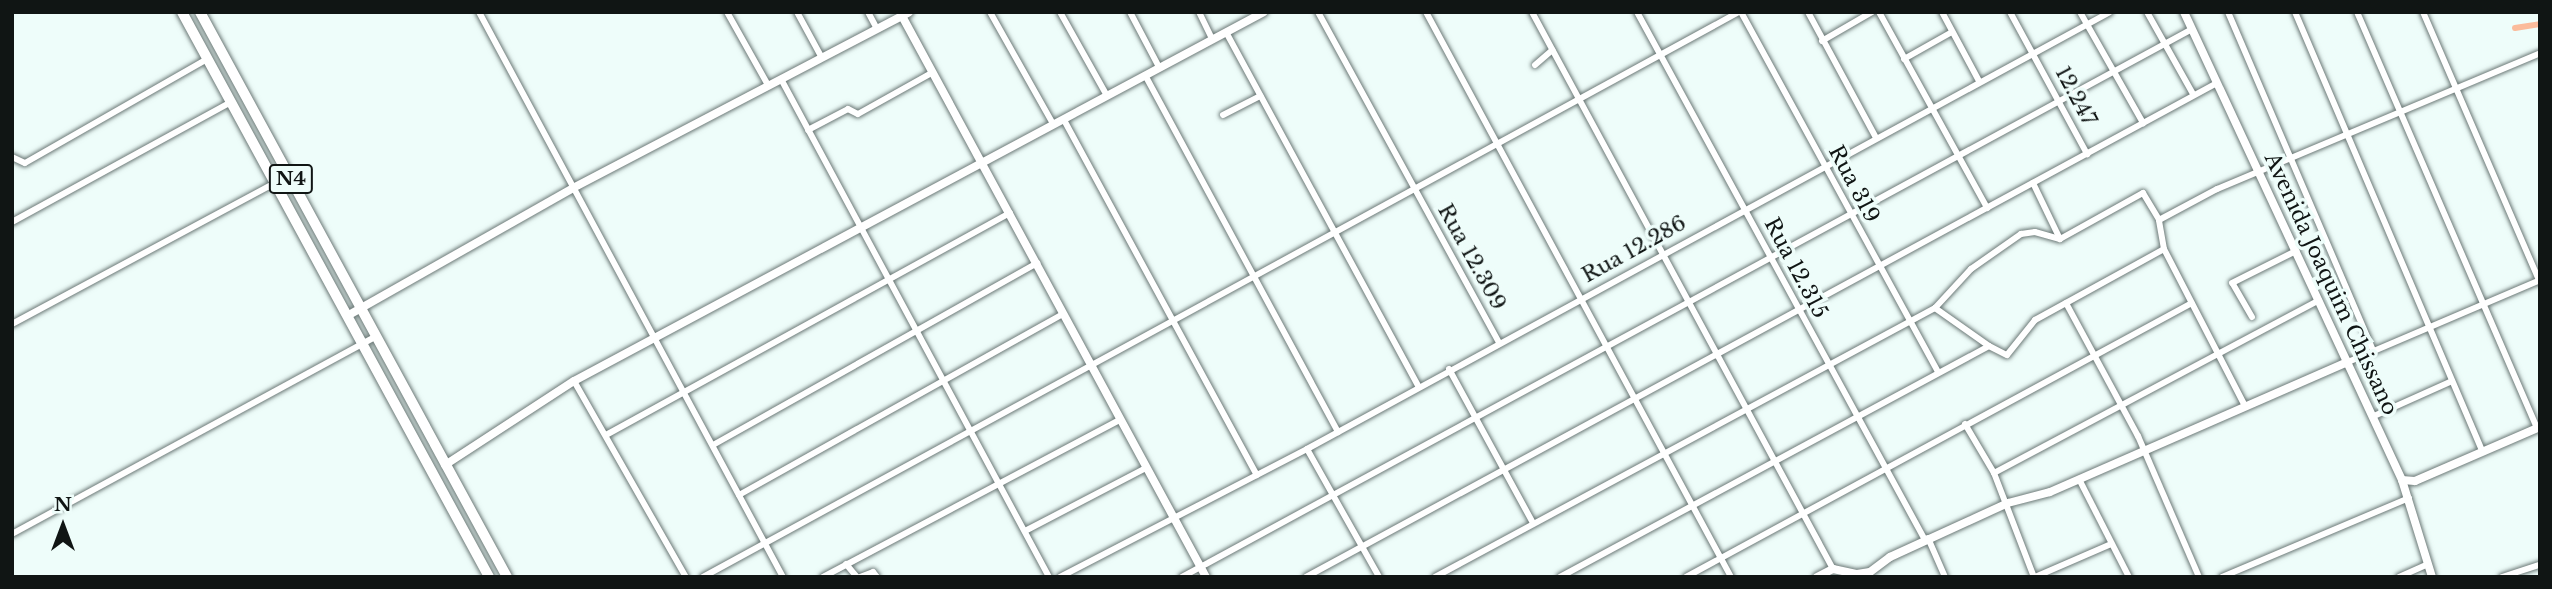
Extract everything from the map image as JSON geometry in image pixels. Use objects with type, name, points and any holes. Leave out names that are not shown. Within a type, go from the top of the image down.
[{"type":"highway","name":"N4","points":[[182,12],[489,577]]},
{"type":"highway","name":"N4","points":[[200,12],[374,337],[507,577]]},
{"type":"street","points":[[479,12],[783,577]]},
{"type":"street","points":[[727,12],[768,85]]},
{"type":"street","points":[[797,12],[822,58]]},
{"type":"street","points":[[868,12],[877,29]]},
{"type":"street","points":[[990,12],[1054,124]]},
{"type":"street","points":[[1060,12],[1106,94]]},
{"type":"street","points":[[1130,12],[1159,67]]},
{"type":"street","points":[[1199,12],[1212,38]]},
{"type":"street","points":[[445,465],[574,381],[655,341],[981,160],[1064,120],[1106,94],[1264,12]]},
{"type":"street","name":"Rua 12.309","points":[[1318,12],[1499,343]]},
{"type":"street","points":[[1426,12],[1731,577]]},
{"type":"street","points":[[1532,12],[1580,96],[1716,355],[1833,569]]},
{"type":"street","name":"Rua 12.315","points":[[1637,12],[1828,364],[1927,539],[1945,577]]},
{"type":"street","points":[[703,577],[1415,189],[1580,96],[1740,12]]},
{"type":"street","name":"Rua 319","points":[[1740,12],[1938,372]]},
{"type":"street","points":[[1808,12],[1876,138]]},
{"type":"street","points":[[1822,41],[1872,12]]},
{"type":"street","points":[[1879,12],[1987,208]]},
{"type":"street","points":[[1942,12],[1979,82]]},
{"type":"street","name":"12.247","points":[[2010,12],[2087,154]]},
{"type":"street","points":[[2080,12],[2143,123]]},
{"type":"street","name":"Rua 12.286","points":[[1060,577],[1307,449],[1448,369],[2110,12]]},
{"type":"street","points":[[2147,12],[2193,94]]},
{"type":"street","name":"Avenida Joaquim Chissano","points":[[2184,12],[2403,480],[2432,577]]},
{"type":"street","points":[[2228,12],[2373,351]]},
{"type":"street","points":[[2295,12],[2482,451]]},
{"type":"street","points":[[2357,12],[2538,427],[2415,481],[2403,480]]},
{"type":"street","points":[[1817,577],[1833,569],[1858,576],[1927,539],[2008,503],[2079,479],[2482,303],[2540,281],[2423,12]]},
{"type":"street","points":[[347,316],[573,188],[905,14],[933,72],[1206,577]]},
{"type":"street","points":[[1182,577],[2192,29]]},
{"type":"street","points":[[1226,32],[1419,387]]},
{"type":"street","points":[[1904,59],[1952,32]]},
{"type":"street","points":[[1535,65],[1552,50]]},
{"type":"street","points":[[2159,220],[2259,172],[2540,53]]},
{"type":"street","points":[[12,157],[25,163],[207,59]]},
{"type":"street","points":[[808,130],[848,109],[858,114],[933,72]]},
{"type":"street","points":[[1144,75],[1338,432]]},
{"type":"street","points":[[780,79],[1049,577]]},
{"type":"street","points":[[1306,577],[2217,83]]},
{"type":"street","points":[[1223,115],[1260,96]]},
{"type":"street","points":[[12,222],[231,102]]},
{"type":"street","points":[[1064,120],[1257,475]]},
{"type":"street","points":[[12,324],[275,183]]},
{"type":"street","points":[[2033,183],[2060,239]]},
{"type":"street","points":[[1435,577],[1748,410],[1908,320],[1935,308],[1971,269],[2021,234],[2035,232],[2060,239],[2143,192],[2159,220],[2164,249],[2245,406]]},
{"type":"street","points":[[606,435],[1010,213]]},
{"type":"street","points":[[1935,308],[1989,346],[2007,355],[2028,325],[2164,249]]},
{"type":"street","points":[[2252,317],[2232,284],[2297,251]]},
{"type":"street","points":[[713,445],[1037,263]]},
{"type":"street","points":[[1994,473],[2319,300]]},
{"type":"street","points":[[2066,303],[2097,353],[2123,406],[2199,577]]},
{"type":"street","points":[[1686,577],[1886,466],[2192,303]]},
{"type":"street","points":[[739,495],[1063,314]]},
{"type":"street","points":[[12,534],[374,337]]},
{"type":"street","points":[[1560,577],[1989,346]]},
{"type":"street","points":[[1448,369],[1533,523]]},
{"type":"street","points":[[574,381],[686,577]]},
{"type":"street","points":[[2374,416],[2452,381]]},
{"type":"street","points":[[823,577],[997,481],[1120,420]]},
{"type":"street","points":[[1965,424],[2008,503],[2034,577],[2111,544]]},
{"type":"street","points":[[1307,449],[1379,577]]},
{"type":"street","points":[[2222,577],[2409,496],[2416,485],[2453,464]]},
{"type":"street","points":[[1024,531],[1146,468]]},
{"type":"street","points":[[2079,479],[2129,577]]},
{"type":"street","points":[[846,564],[857,577],[873,572],[877,577]]},
{"type":"street","points":[[2399,577],[2428,564]]},
{"type":"street","points":[[2502,577],[2526,573],[2540,565]]},
{"type":"waterway","points":[[2515,28],[2540,24]]}]
